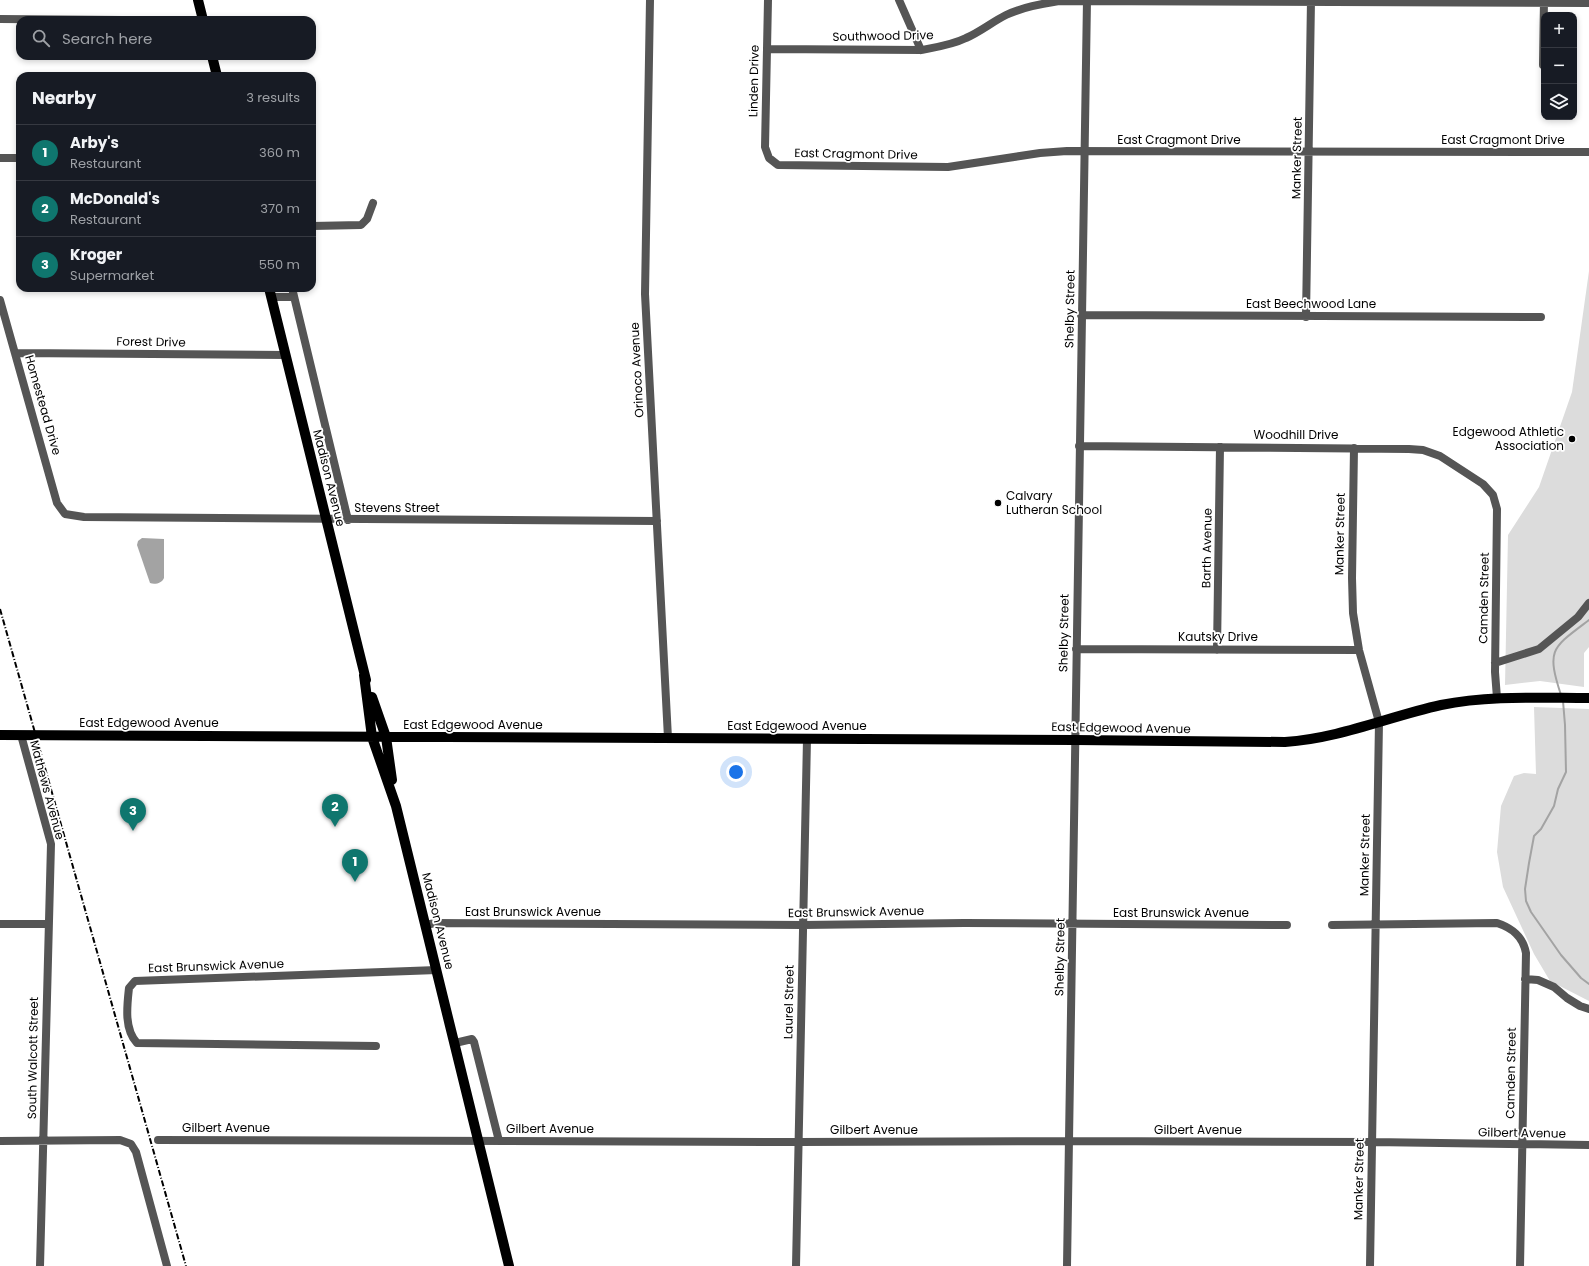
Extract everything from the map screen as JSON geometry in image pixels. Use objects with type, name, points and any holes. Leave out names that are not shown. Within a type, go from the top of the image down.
[{"type":"main road","points":[[198,0],[202,16]]},
{"type":"main road","points":[[213,60],[216,72]]},
{"type":"main road","name":"Madison Avenue","points":[[270,292],[364,675],[386,737],[396,806]]},
{"type":"main road","name":"Madison Avenue","points":[[364,675],[372,737],[396,806],[509,1266]]},
{"type":"main road","name":"East Edgewood Avenue","points":[[0,735],[1284,742],[1324,737],[1442,705],[1496,698],[1586,698]]},
{"type":"street","name":"Orinoco Avenue","points":[[650,0],[645,294],[668,738]]},
{"type":"street","name":"Linden Drive","points":[[768,0],[765,147],[767,154],[772,161]]},
{"type":"street","points":[[899,0],[921,50]]},
{"type":"street","name":"Southwood Drive","points":[[767,49],[921,50],[945,46],[964,39],[995,21],[1023,8],[1059,1],[1544,1],[1589,3]]},
{"type":"street","name":"Shelby Street","points":[[1067,1266],[1087,1]]},
{"type":"street","name":"Manker Street","points":[[1306,317],[1311,1]]},
{"type":"street","points":[[1543,48],[1544,1]]},
{"type":"street","points":[[0,19],[16,19]]},
{"type":"street","name":"East Cragmont Drive","points":[[772,161],[782,165],[931,167],[962,165],[1040,152],[1589,152]]},
{"type":"street","points":[[0,158],[16,158]]},
{"type":"street","points":[[316,226],[361,225],[368,219],[373,203]]},
{"type":"street","points":[[270,292],[294,297]]},
{"type":"street","name":"Madison Avenue","points":[[293,292],[348,520]]},
{"type":"street","name":"Homestead Drive","points":[[0,300],[57,503],[65,514]]},
{"type":"street","name":"East Beechwood Lane","points":[[1081,315],[1306,317],[1541,316]]},
{"type":"street","name":"Forest Drive","points":[[15,352],[286,355]]},
{"type":"street","name":"Woodhill Drive","points":[[1080,446],[1409,449],[1430,452],[1446,460],[1483,484],[1489,490],[1494,499]]},
{"type":"street","name":"Barth Avenue","points":[[1217,650],[1220,447]]},
{"type":"street","name":"Manker Street","points":[[1354,448],[1353,613],[1359,650],[1379,722],[1370,1266]]},
{"type":"street","name":"Camden Street","points":[[1494,499],[1497,509],[1496,698]]},
{"type":"street","name":"Stevens Street","points":[[65,514],[84,517],[326,520],[657,521]]},
{"type":"street","points":[[1495,663],[1539,649],[1578,617],[1589,603]]},
{"type":"street","name":"Kautsky Drive","points":[[1076,649],[1359,650]]},
{"type":"street","name":"Mathews Avenue","points":[[21,735],[51,844],[50,850]]},
{"type":"street","name":"Laurel Street","points":[[796,1266],[807,739]]},
{"type":"street","name":"South Walcott Street","points":[[40,1266],[50,850]]},
{"type":"street","name":"East Brunswick Avenue","points":[[426,925],[435,923],[803,925],[964,923],[1287,925]]},
{"type":"street","name":"Camden Street","points":[[1375,926],[1497,923],[1514,931],[1520,937],[1525,947],[1520,1266]]},
{"type":"street","points":[[0,924],[48,924]]},
{"type":"street","points":[[1332,925],[1375,926]]},
{"type":"street","name":"East Brunswick Avenue","points":[[376,1046],[137,1043],[132,1037],[128,1023],[129,988],[135,981],[437,970]]},
{"type":"street","points":[[1525,979],[1538,980],[1554,987],[1571,1001],[1589,1009]]},
{"type":"street","points":[[455,1043],[472,1040],[474,1042],[499,1141]]},
{"type":"street","points":[[0,1141],[120,1140],[131,1144],[136,1152],[167,1266]]},
{"type":"street","name":"Gilbert Avenue","points":[[158,1140],[1372,1142],[1589,1145]]},
{"type":"shaded area","name":"Edgewood Athletic Association","points":[[1589,271],[1589,647],[1584,653],[1584,687],[1540,681],[1505,685],[1508,535],[1539,487],[1572,392]]},
{"type":"shaded area","points":[[142,538],[164,539],[164,578],[158,583],[150,583],[137,545],[138,541]]},
{"type":"shaded area","points":[[1534,707],[1589,709],[1589,1001],[1550,981],[1534,954],[1503,887],[1497,852],[1501,806],[1514,776],[1524,773],[1536,774]]},
{"type":"waterway","points":[[1561,695],[1554,668],[1556,651],[1567,637],[1589,620]]},
{"type":"waterway","points":[[1563,701],[1566,772],[1558,789],[1554,806],[1541,829],[1534,836],[1525,889],[1526,901],[1531,912],[1561,955],[1581,978],[1589,984]]},
{"type":"railway","points":[[0,609],[186,1266]]},
{"type":"place","name":"Edgewood Athletic Association","points":[[1572,439]]},
{"type":"place","name":"Calvary Lutheran School","points":[[998,503]]},
{"type":"place","name":"McDonald's","points":[[335,827]]},
{"type":"place","name":"Kroger","points":[[133,831]]},
{"type":"place","name":"Arby's","points":[[355,882]]}]
